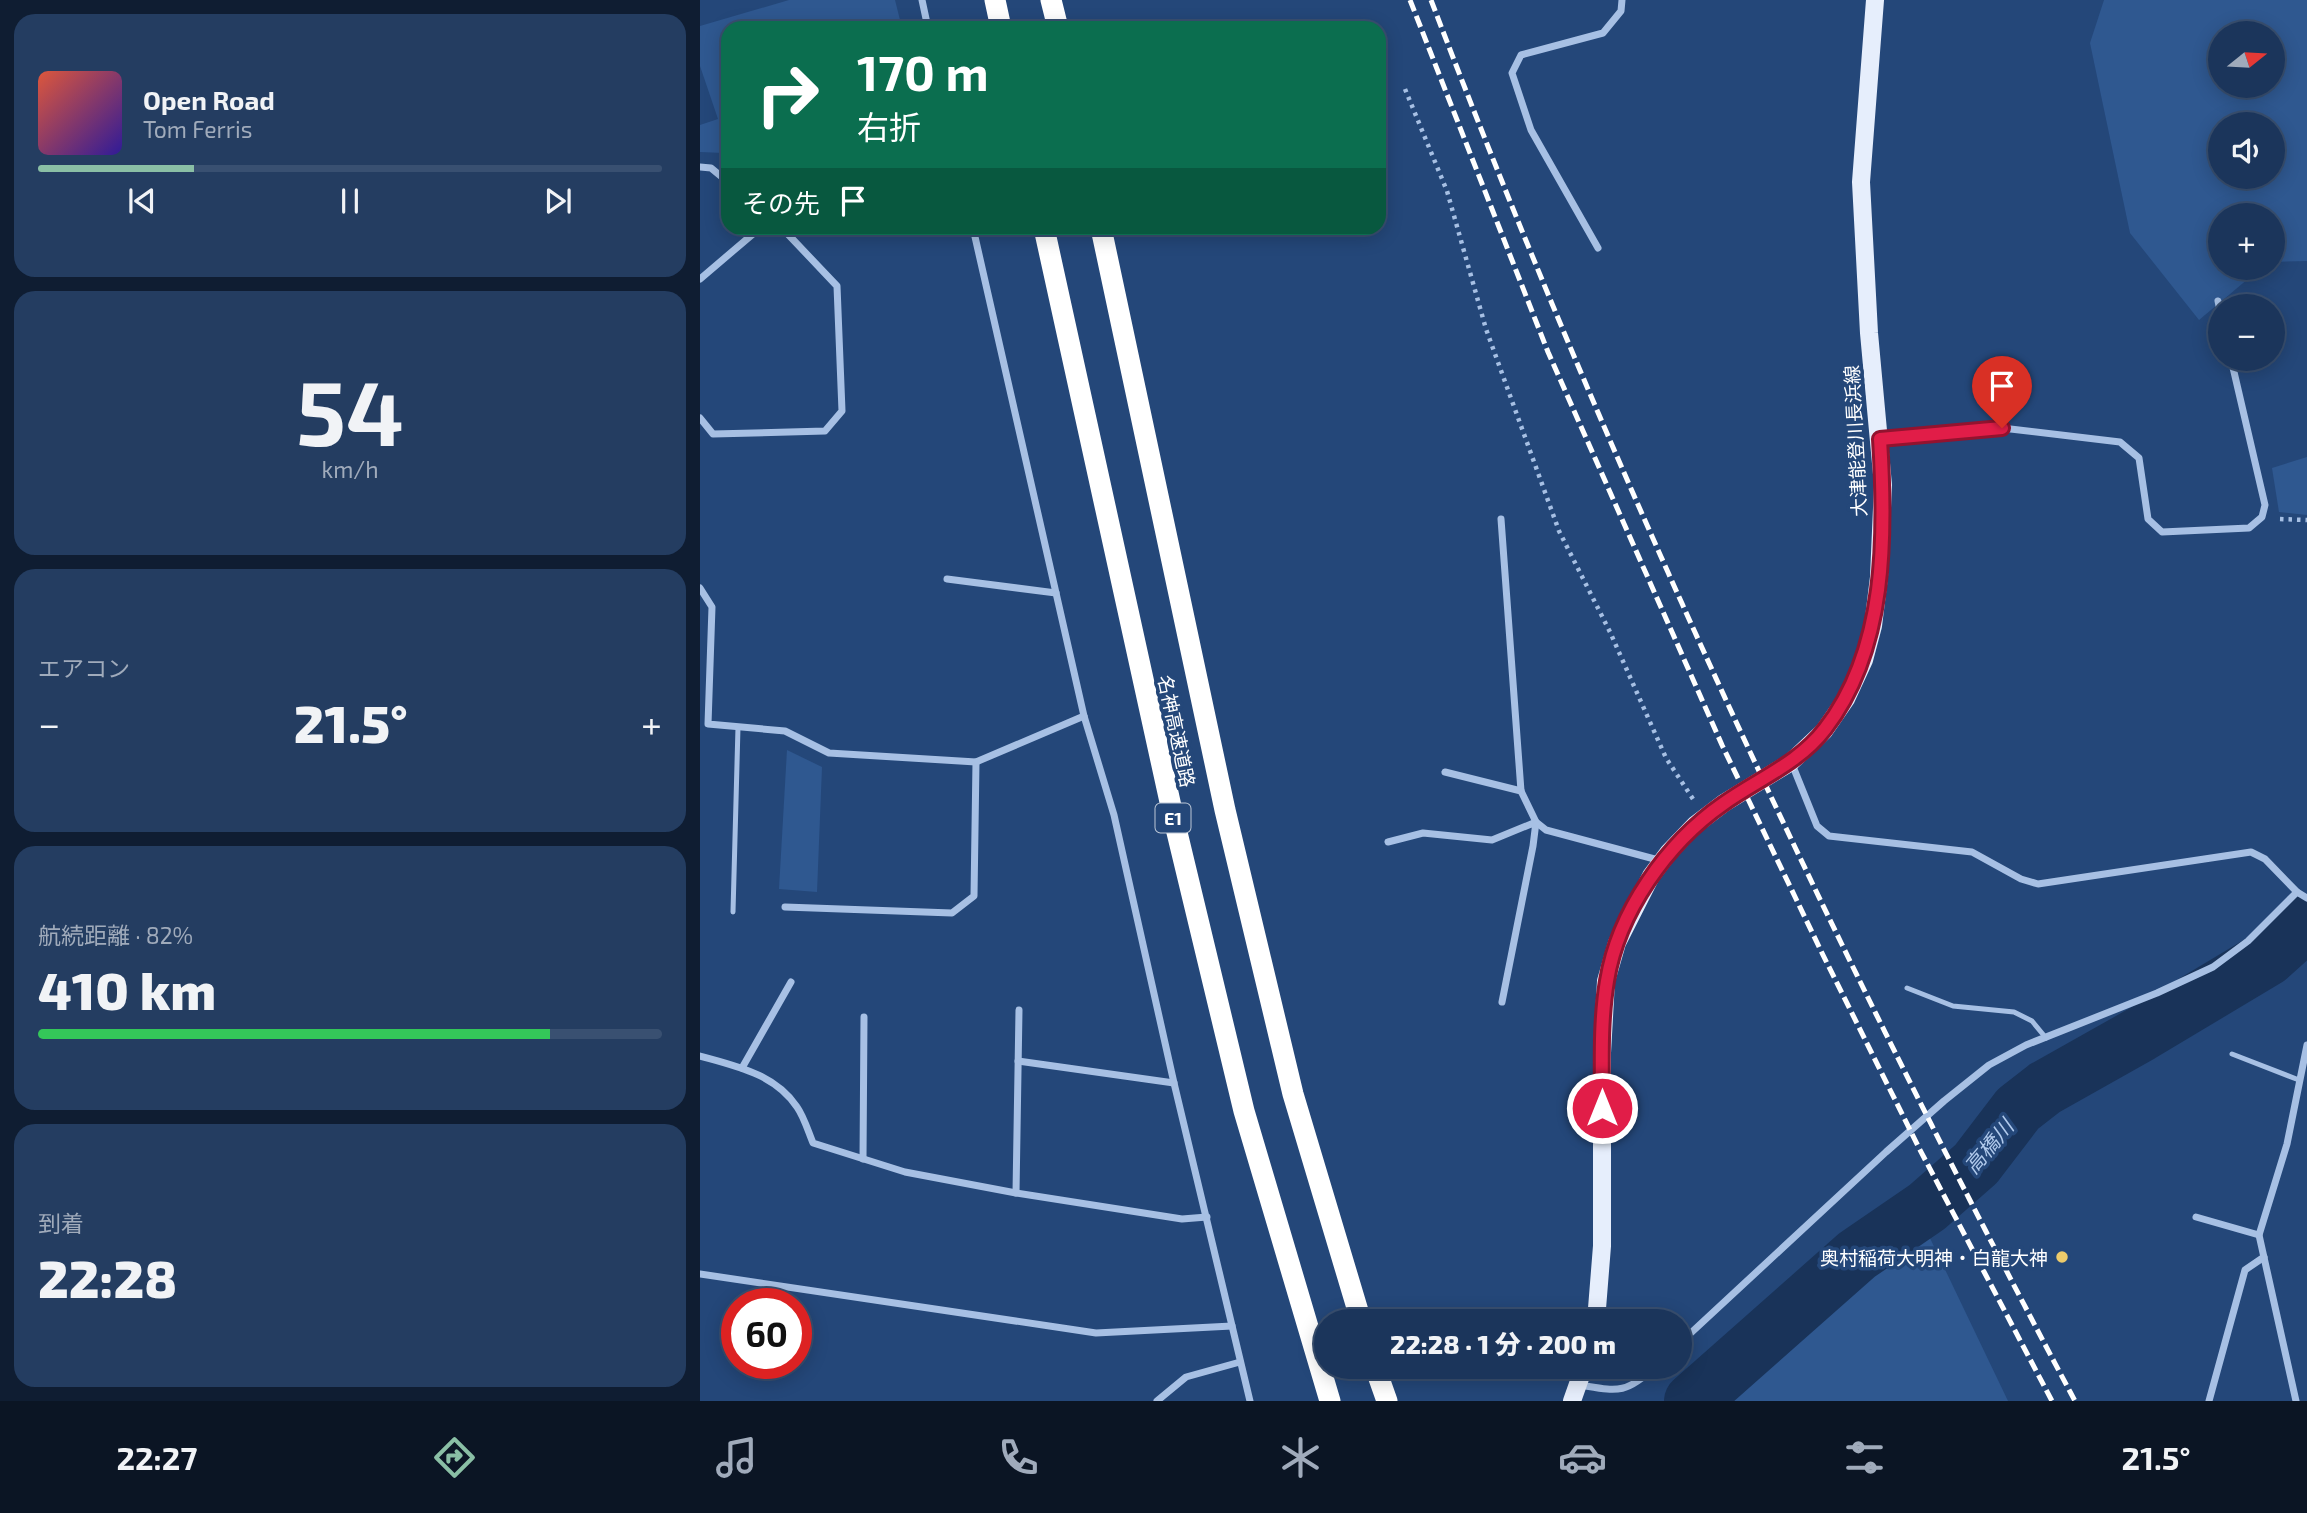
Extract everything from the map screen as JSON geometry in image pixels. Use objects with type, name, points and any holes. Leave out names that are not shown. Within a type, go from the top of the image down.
[{"type":"highway","points":[[995,0],[1000,21]]},
{"type":"highway","points":[[1051,0],[1056,21]]},
{"type":"highway","name":"名神高速道路","points":[[1046,235],[1174,820],[1244,1111],[1330,1401]]},
{"type":"highway","name":"名神高速道路","points":[[1102,235],[1225,810],[1293,1094],[1358,1309]]},
{"type":"highway","points":[[1380,1379],[1387,1401]]},
{"type":"main road","name":"大津能登川長浜線","points":[[1597,1309],[1602,1246],[1602,1053],[1606,981],[1617,943],[1635,904],[1662,861],[1695,825],[1724,803],[1791,762],[1824,731],[1846,699],[1864,660],[1873,626],[1879,578],[1882,485],[1880,439],[1868,333],[1861,183],[1875,0]]},
{"type":"street","points":[[922,0],[926,21]]},
{"type":"street","points":[[1598,248],[1531,130],[1512,73],[1521,55],[1603,33],[1621,11],[1622,0]]},
{"type":"street","points":[[700,167],[711,168],[721,176]]},
{"type":"street","points":[[700,279],[752,235]]},
{"type":"street","points":[[700,418],[713,434],[825,430],[842,411],[837,286],[789,235]]},
{"type":"street","points":[[975,235],[1084,716],[1114,815],[1174,1083],[1250,1401]]},
{"type":"street","points":[[1880,439],[2002,428],[2120,442],[2139,457],[2148,519],[2162,532],[2249,528],[2262,517],[2265,505],[2234,371]]},
{"type":"street","points":[[1501,519],[1521,791],[1536,822],[1546,830],[1662,861]]},
{"type":"street","points":[[947,579],[1056,593]]},
{"type":"street","points":[[700,589],[712,607],[708,724],[785,731],[829,753],[976,762],[1084,716]]},
{"type":"street","points":[[785,907],[952,914],[974,896],[976,762]]},
{"type":"street","points":[[1791,762],[1817,826],[1829,836],[1972,852],[2021,879],[2038,884],[2251,852],[2265,859],[2307,898]]},
{"type":"street","points":[[1445,772],[1521,791]]},
{"type":"street","points":[[1388,842],[1423,833],[1492,841],[1536,822]]},
{"type":"street","points":[[1502,1002],[1534,846],[1536,822]]},
{"type":"street","points":[[1692,1332],[1944,1101],[1989,1065],[2213,967],[2248,940],[2298,891]]},
{"type":"street","points":[[743,1068],[791,982]]},
{"type":"street","points":[[1016,1193],[1019,1010]]},
{"type":"street","points":[[863,1158],[864,1017]]},
{"type":"street","points":[[2296,1401],[2259,1236],[2287,1144],[2307,1045]]},
{"type":"street","points":[[700,1056],[743,1068],[775,1083],[797,1107],[813,1143],[905,1172],[1016,1193],[1182,1219],[1207,1217]]},
{"type":"street","points":[[1018,1061],[1174,1083]]},
{"type":"street","points":[[2196,1217],[2259,1236]]},
{"type":"street","points":[[2209,1401],[2245,1270],[2264,1257]]},
{"type":"street","points":[[700,1274],[1096,1333],[1232,1326]]},
{"type":"street","points":[[1157,1401],[1186,1377],[1240,1362]]},
{"type":"street","points":[[1575,1393],[1617,1391],[1641,1379]]},
{"type":"lane","points":[[733,912],[738,727]]},
{"type":"lane","points":[[1906,988],[1954,1006],[2014,1012],[2032,1021],[2046,1038]]},
{"type":"lane","points":[[2232,1054],[2299,1080]]},
{"type":"path","points":[[1405,89],[1447,191],[1486,329],[1559,531],[1610,632],[1666,758],[1706,817]]},
{"type":"path","points":[[2262,517],[2307,520]]},
{"type":"shaded area","points":[[789,0],[895,0],[900,21],[721,21],[721,153],[700,152],[700,125],[718,119],[700,66],[700,26]]},
{"type":"shaded area","points":[[2104,0],[2307,0],[2307,261],[2285,262],[2285,203],[2208,203],[2208,280],[2247,280],[2230,294],[2208,294],[2208,312],[2199,320],[2130,233],[2090,43]]},
{"type":"shaded area","points":[[2307,457],[2307,515],[2279,512],[2272,468]]},
{"type":"shaded area","points":[[787,750],[822,767],[817,892],[779,889]]},
{"type":"shaded area","points":[[1928,1234],[2008,1401],[1724,1401],[1785,1344]]},
{"type":"waterway","name":"高橋川","points":[[1692,1401],[1857,1255],[1927,1207],[1976,1164],[2018,1109],[2045,1088],[2268,958],[2307,923]]},
{"type":"railway","points":[[1410,0],[1548,352],[1722,745],[1919,1148],[2052,1401]]},
{"type":"railway","points":[[1431,0],[1501,180],[1575,358],[1731,711],[1898,1058],[2075,1401]]},
{"type":"place","name":"奥村稲荷大明神・白龍大神","points":[[2062,1257]]},
{"type":"route","points":[[1602,1108],[1606,981],[1617,943],[1651,876],[1695,825],[1724,803],[1791,762],[1824,731],[1846,699],[1864,660],[1873,626],[1879,578],[1882,485],[1880,439],[2002,428]]}]
